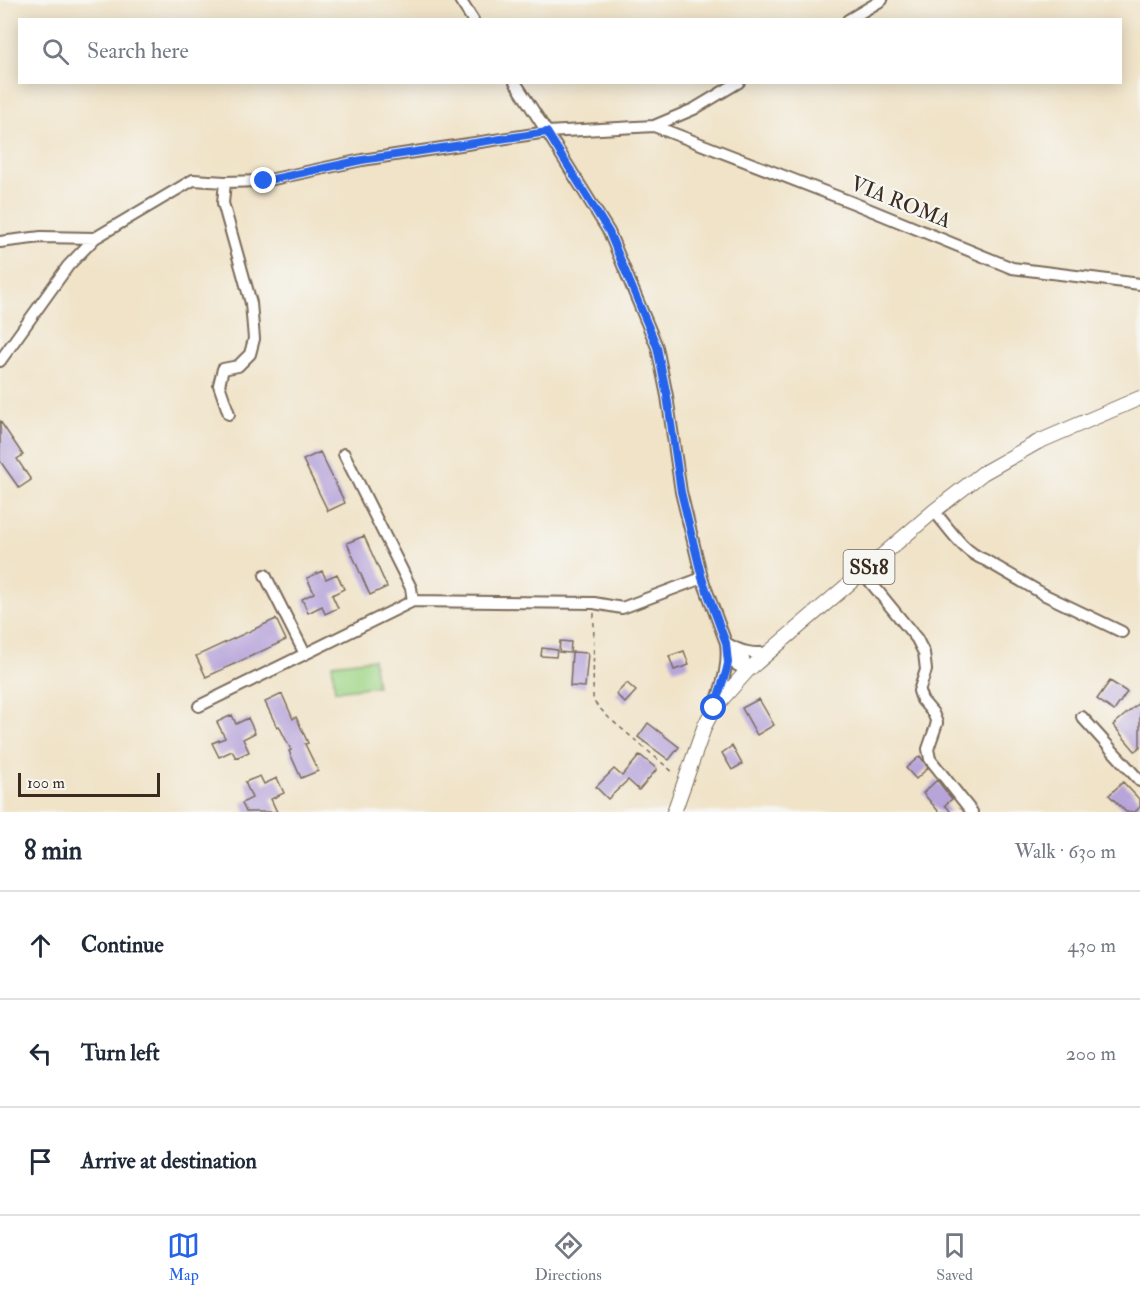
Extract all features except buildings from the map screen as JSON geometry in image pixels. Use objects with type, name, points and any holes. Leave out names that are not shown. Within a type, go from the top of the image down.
[{"type":"main road","name":"SS18","points":[[674,812],[705,725],[714,708],[747,671],[934,511],[982,473],[1038,442],[1140,398]]},
{"type":"street","points":[[460,0],[472,18]]},
{"type":"street","points":[[851,18],[882,0]]},
{"type":"street","points":[[515,84],[609,232],[657,347],[667,396],[681,492],[702,578],[735,664],[747,671]]},
{"type":"street","points":[[0,361],[68,266],[95,238],[193,180],[264,181],[362,160],[547,132],[654,126],[694,109],[736,84]]},
{"type":"street","name":"VIA ROMA","points":[[654,126],[851,202],[1012,268],[1140,284]]},
{"type":"street","points":[[225,182],[223,203],[251,303],[254,339],[250,354],[238,366],[223,369],[219,384],[229,414]]},
{"type":"street","points":[[0,242],[41,237],[95,238]]},
{"type":"street","points":[[344,454],[411,588],[413,601]]},
{"type":"street","points":[[934,511],[975,556],[1045,595],[1122,632]]},
{"type":"street","points":[[863,573],[917,639],[924,653],[926,670],[918,691],[937,723],[928,749],[930,759],[972,812]]},
{"type":"street","points":[[265,575],[305,654]]},
{"type":"street","points":[[199,706],[413,601],[594,603],[622,608],[702,578]]},
{"type":"street","points":[[729,648],[749,654],[770,652]]},
{"type":"street","points":[[714,708],[726,672],[729,648]]},
{"type":"street","points":[[1082,717],[1140,781]]},
{"type":"path","points":[[594,603],[593,701],[609,718],[685,782]]},
{"type":"green space","points":[[373,659],[377,686],[335,691],[332,664]]},
{"type":"route","points":[[264,181],[362,160],[547,132],[609,232],[657,347],[667,396],[681,492],[702,578],[728,653],[726,672],[714,708]]}]
